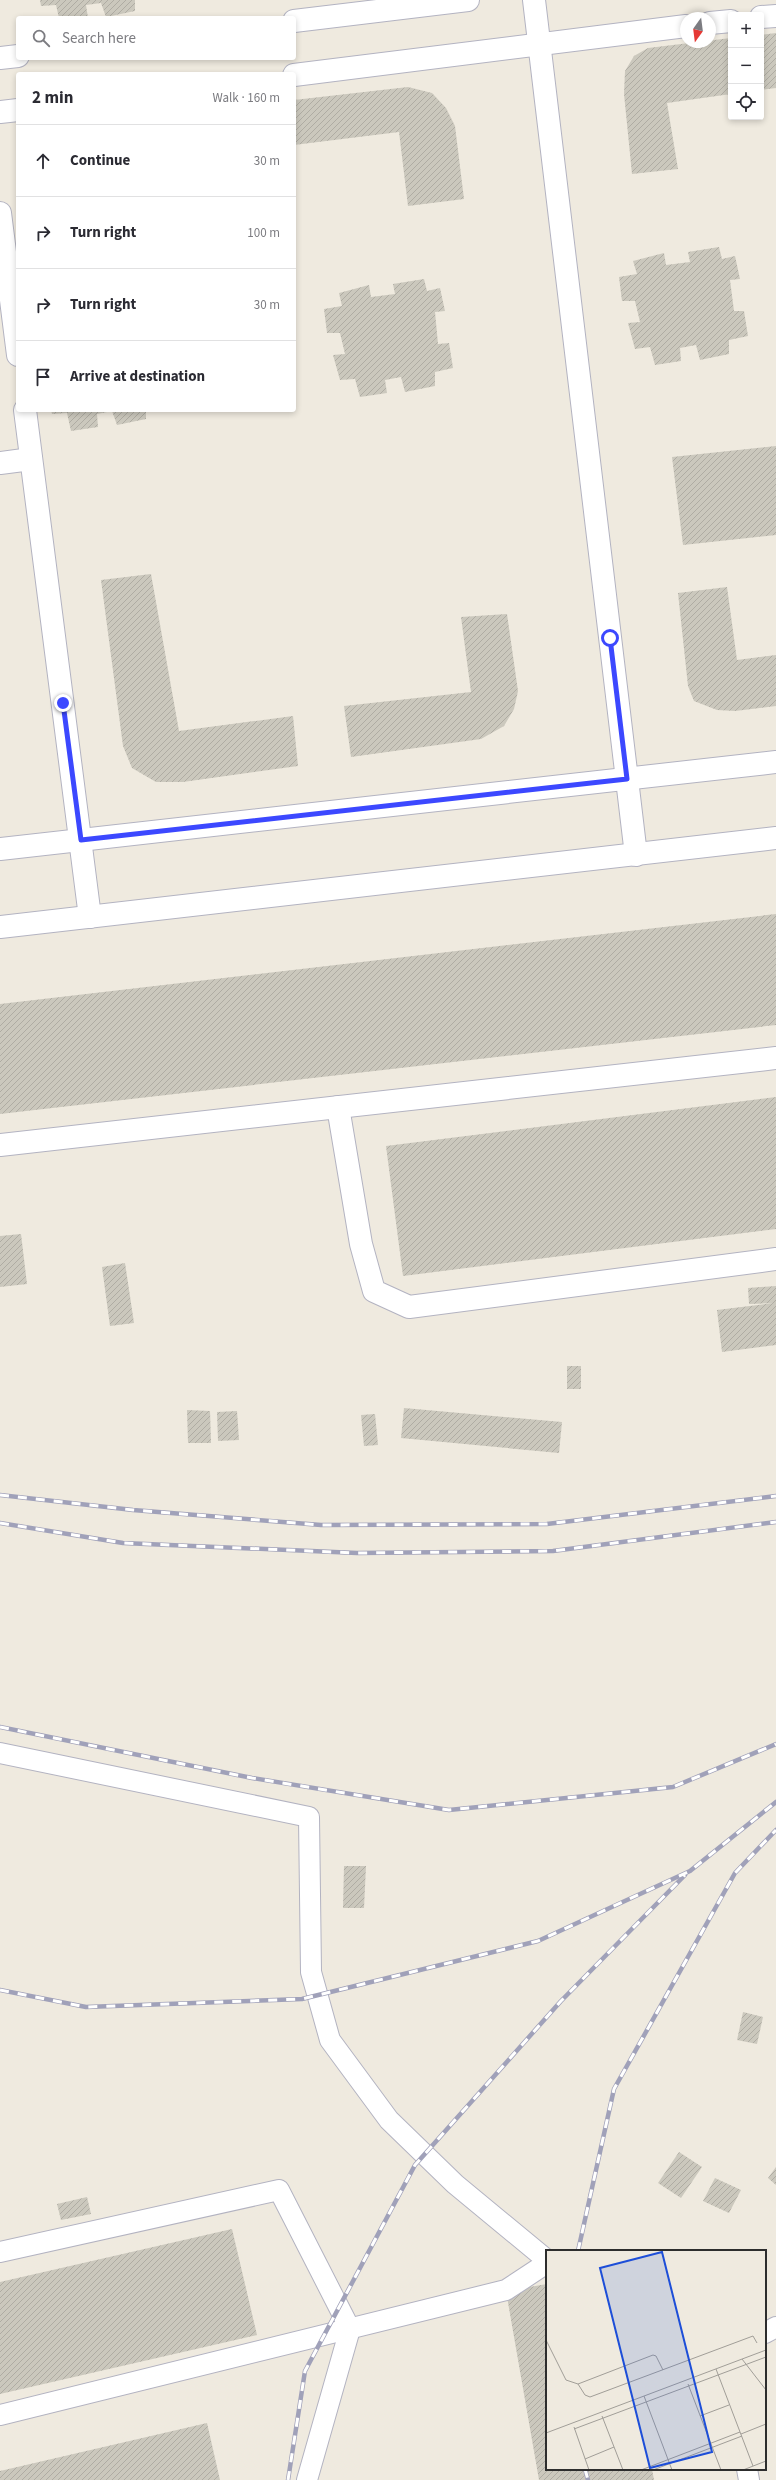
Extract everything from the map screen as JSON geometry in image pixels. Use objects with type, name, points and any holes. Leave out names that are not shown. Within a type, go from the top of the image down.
[{"type":"street","points":[[296,22],[468,0]]},
{"type":"street","points":[[534,0],[636,855]]},
{"type":"street","points":[[764,17],[776,16]]},
{"type":"street","points":[[716,23],[728,21]]},
{"type":"street","points":[[296,75],[680,27]]},
{"type":"street","points":[[0,58],[16,56]]},
{"type":"street","points":[[0,112],[16,110]]},
{"type":"street","points":[[0,213],[16,339]]},
{"type":"street","points":[[25,412],[90,917]]},
{"type":"street","points":[[0,463],[31,459]]},
{"type":"street","points":[[0,849],[776,762]]},
{"type":"street","points":[[0,927],[776,838]]},
{"type":"street","points":[[0,1146],[776,1058]]},
{"type":"street","points":[[338,1107],[361,1244],[374,1292],[409,1307],[776,1259]]},
{"type":"lane","points":[[0,1753],[309,1817],[310,1972],[330,2040],[389,2120],[455,2184],[546,2259]]},
{"type":"lane","points":[[0,2252],[279,2190],[350,2329],[307,2480]]},
{"type":"lane","points":[[0,2415],[506,2290],[546,2264]]},
{"type":"lane","points":[[766,2332],[776,2327]]},
{"type":"lane","points":[[747,2470],[749,2480]]},
{"type":"building","points":[[40,0],[135,0],[135,11],[111,16],[106,16],[101,3],[86,5],[88,16],[59,16],[56,5],[41,6]]},
{"type":"building","points":[[776,33],[776,88],[764,90],[764,48],[764,35]]},
{"type":"building","points":[[728,38],[728,94],[667,103],[678,169],[632,174],[624,94],[625,71],[634,56],[648,48],[680,44],[680,48],[716,48],[716,40]]},
{"type":"building","points":[[408,87],[432,93],[446,108],[455,126],[464,199],[408,206],[399,132],[296,145],[296,100]]},
{"type":"building","points":[[719,247],[722,259],[735,256],[740,279],[730,280],[734,311],[744,311],[748,336],[729,340],[729,354],[700,360],[696,345],[680,348],[681,361],[655,365],[650,347],[635,349],[628,323],[640,322],[635,301],[622,301],[619,277],[637,274],[633,261],[664,253],[666,265],[690,262],[688,252]]},
{"type":"building","points":[[424,279],[427,291],[440,288],[445,311],[435,312],[438,344],[449,343],[453,368],[435,372],[435,386],[405,392],[401,377],[385,380],[387,393],[360,397],[355,379],[340,380],[333,355],[345,354],[340,333],[327,333],[324,309],[342,306],[339,293],[369,285],[371,297],[395,294],[393,284]]},
{"type":"building","points":[[52,412],[107,412],[97,414],[98,427],[71,431],[67,413],[52,414]]},
{"type":"building","points":[[112,412],[146,412],[146,419],[117,425]]},
{"type":"building","points":[[776,446],[776,535],[683,545],[672,457]]},
{"type":"building","points":[[151,574],[179,731],[293,716],[298,766],[183,782],[156,782],[132,768],[123,746],[101,580]]},
{"type":"building","points":[[727,587],[737,660],[776,655],[776,706],[735,711],[717,710],[694,701],[688,686],[678,593]]},
{"type":"building","points":[[507,614],[518,691],[514,709],[504,726],[481,739],[351,757],[344,706],[471,692],[461,617]]},
{"type":"building","points":[[776,914],[776,1025],[0,1114],[0,1004]]},
{"type":"building","points":[[776,1097],[776,1229],[403,1276],[386,1146]]},
{"type":"building","points":[[21,1234],[27,1284],[0,1287],[0,1236]]},
{"type":"building","points":[[125,1263],[134,1323],[110,1326],[102,1267]]},
{"type":"building","points":[[776,1286],[776,1345],[722,1352],[717,1310],[773,1303],[749,1304],[748,1288]]},
{"type":"building","points":[[567,1366],[581,1366],[581,1389],[567,1389]]},
{"type":"building","points":[[404,1408],[562,1422],[559,1453],[401,1438]]},
{"type":"building","points":[[187,1410],[210,1411],[211,1443],[188,1443]]},
{"type":"building","points":[[237,1411],[239,1440],[218,1441],[217,1412]]},
{"type":"building","points":[[375,1414],[378,1445],[364,1446],[361,1415]]},
{"type":"building","points":[[344,1866],[366,1866],[364,1908],[343,1908]]},
{"type":"building","points":[[743,2012],[763,2017],[757,2044],[737,2040]]},
{"type":"building","points":[[679,2152],[702,2167],[681,2198],[658,2183]]},
{"type":"building","points":[[776,2167],[776,2185],[768,2178]]},
{"type":"building","points":[[715,2178],[741,2190],[729,2213],[703,2201]]},
{"type":"building","points":[[87,2197],[91,2214],[61,2220],[57,2204]]},
{"type":"building","points":[[232,2229],[257,2335],[0,2394],[0,2282]]},
{"type":"building","points":[[546,2284],[546,2470],[652,2470],[654,2480],[539,2480],[506,2291]]},
{"type":"building","points":[[207,2423],[220,2480],[0,2480],[0,2471]]},
{"type":"railway","points":[[0,1495],[133,1510],[321,1525],[547,1524],[776,1496]]},
{"type":"railway","points":[[0,1523],[123,1543],[357,1553],[553,1551],[776,1522]]},
{"type":"railway","points":[[0,1727],[252,1778],[449,1810],[673,1787],[776,1744]]},
{"type":"railway","points":[[0,1990],[86,2007],[302,1999],[538,1941],[690,1871],[776,1802]]},
{"type":"railway","points":[[578,2250],[614,2089],[735,1873],[776,1830]]},
{"type":"railway","points":[[288,2480],[305,2371],[415,2165],[561,2001],[685,1875]]},
{"type":"railway","points":[[585,2470],[588,2480]]},
{"type":"route","points":[[63,703],[81,840],[627,779],[610,638]]}]
